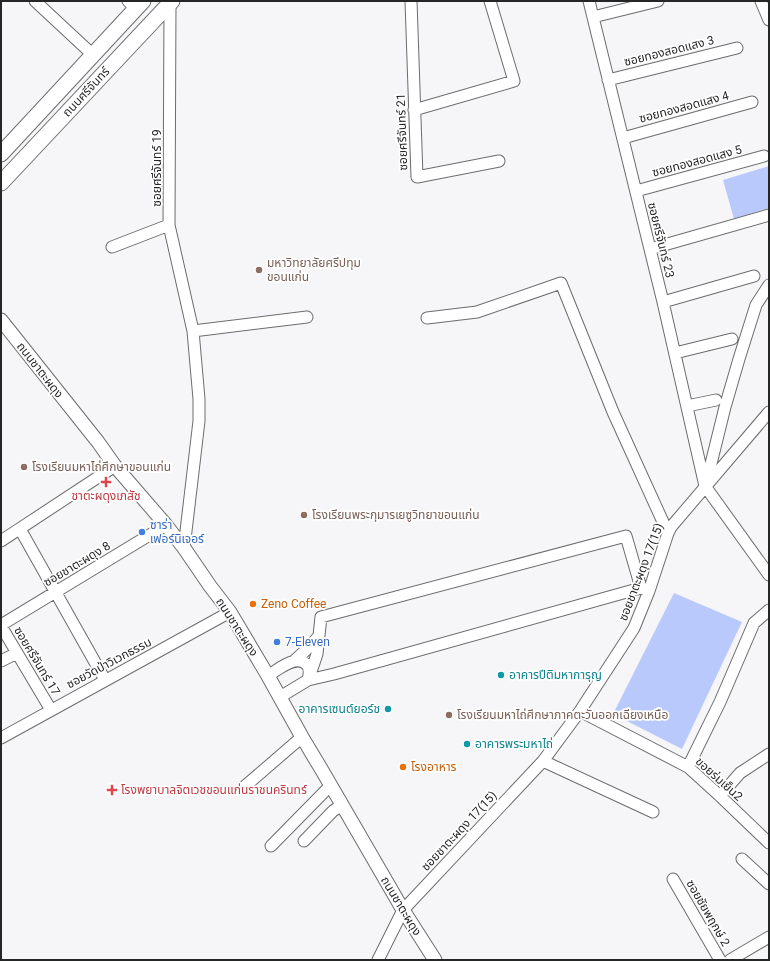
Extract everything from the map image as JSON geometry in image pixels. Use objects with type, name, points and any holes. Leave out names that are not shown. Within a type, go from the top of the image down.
[{"type":"main road","name":"ถนนศรีจันทร์","points":[[1,183],[171,2]]},
{"type":"main road","name":"ถนนศรีจันทร์","points":[[1,154],[93,55],[136,4]]},
{"type":"street","points":[[35,1],[93,55]]},
{"type":"street","name":"ซอยศรีจันทร์ 21","points":[[411,1],[417,177],[499,161]]},
{"type":"street","points":[[414,110],[514,81],[490,1]]},
{"type":"street","name":"ซอยศรีจันทร์ 23","points":[[589,1],[663,302],[705,486]]},
{"type":"street","points":[[593,18],[658,1]]},
{"type":"street","points":[[761,1],[769,20]]},
{"type":"street","name":"ซอยศรีจันทร์ 19","points":[[171,2],[170,225],[193,331],[199,400],[199,421],[184,548]]},
{"type":"street","name":"ซอยทองสอดแสง 3","points":[[608,80],[737,48]]},
{"type":"street","name":"ซอยทองสอดแสง 4","points":[[623,138],[752,102]]},
{"type":"street","name":"ซอยทองสอดแสง 5","points":[[636,191],[764,156]]},
{"type":"street","points":[[650,249],[769,215]]},
{"type":"street","points":[[112,247],[170,225]]},
{"type":"street","points":[[663,302],[754,276]]},
{"type":"street","points":[[427,318],[477,312],[561,283],[613,412],[668,533]]},
{"type":"street","points":[[769,285],[756,305],[725,406],[705,486],[769,575]]},
{"type":"street","points":[[193,331],[307,317]]},
{"type":"street","name":"ถนนชาตะผดุง","points":[[1,320],[98,442],[115,466],[166,525],[230,612],[403,910],[435,960]]},
{"type":"street","points":[[675,353],[732,339]]},
{"type":"street","points":[[687,406],[716,400]]},
{"type":"street","name":"ซอยชาตะผดุง 17(15)","points":[[378,960],[403,910],[543,761],[580,711],[634,628],[645,590],[671,527],[769,412]]},
{"type":"street","points":[[1,541],[115,466]]},
{"type":"street","name":"ซอยชาตะผดุง 8","points":[[1,625],[166,525]]},
{"type":"street","points":[[20,529],[106,680]]},
{"type":"street","points":[[280,697],[309,677],[334,674],[645,590],[626,536],[321,617],[316,654],[309,677]]},
{"type":"street","points":[[688,767],[720,702],[754,623],[769,610]]},
{"type":"street","name":"ซอยวัดป่าวิเวกธรรม","points":[[1,738],[230,612]]},
{"type":"street","name":"ซอยศรีจันทร์ 17","points":[[1,625],[51,710]]},
{"type":"street","points":[[268,676],[294,661],[313,643],[318,636]]},
{"type":"street","points":[[1,661],[17,653]]},
{"type":"street","points":[[294,661],[299,660],[304,662],[308,667],[309,677]]},
{"type":"street","name":"ขอยร่มเย็น2","points":[[580,711],[688,767],[769,843]]},
{"type":"street","points":[[244,787],[302,737]]},
{"type":"street","points":[[720,796],[740,773],[769,754]]},
{"type":"street","points":[[543,761],[653,812]]},
{"type":"street","points":[[270,846],[331,785]]},
{"type":"street","points":[[304,841],[333,811],[342,805]]},
{"type":"street","points":[[742,859],[769,884]]},
{"type":"street","name":"ซอยชัยพฤกษ์ 2","points":[[673,880],[716,959]]},
{"type":"street","points":[[730,960],[769,937]]},
{"type":"shaded area","points":[[769,166],[769,208],[734,219],[723,180]]},
{"type":"shaded area","name":"โรงเรียนมหาไถ่ศึกษาภาคตะวันออกเฉียงเหนือ","points":[[674,593],[742,622],[682,749],[613,714]]},
{"type":"place","name":"มหาวิทยาลัยศรีปทุม ขอนแก่น","points":[[259,270]]},
{"type":"place","name":"โรงเรียนมหาไถ่ศึกษาขอนแก่น","points":[[24,467]]},
{"type":"place","name":"ชาตะผดุงเภสัช","points":[[106,482]]},
{"type":"place","name":"โรงเรียนพระกุมารเยซูวิทยาขอนแก่น","points":[[304,515]]},
{"type":"place","name":"ซาร่า เฟอร์นิเจอร์","points":[[142,532]]},
{"type":"place","name":"Zeno Coffee","points":[[253,604]]},
{"type":"place","name":"7-Eleven","points":[[277,642]]},
{"type":"place","name":"อาคารปีติมหาการุญ","points":[[501,675]]},
{"type":"place","name":"อาคารเซนต์ยอร์ช","points":[[388,709]]},
{"type":"place","name":"โรงเรียนมหาไถ่ศึกษาภาคตะวันออกเฉียงเหนือ","points":[[449,715]]},
{"type":"place","name":"อาคารพระมหาไถ่","points":[[467,744]]},
{"type":"place","name":"โรงอาหาร","points":[[403,767]]},
{"type":"place","name":"โรงพยาบาลจิตเวชขอนแก่นราชนครินทร์","points":[[112,790]]}]
